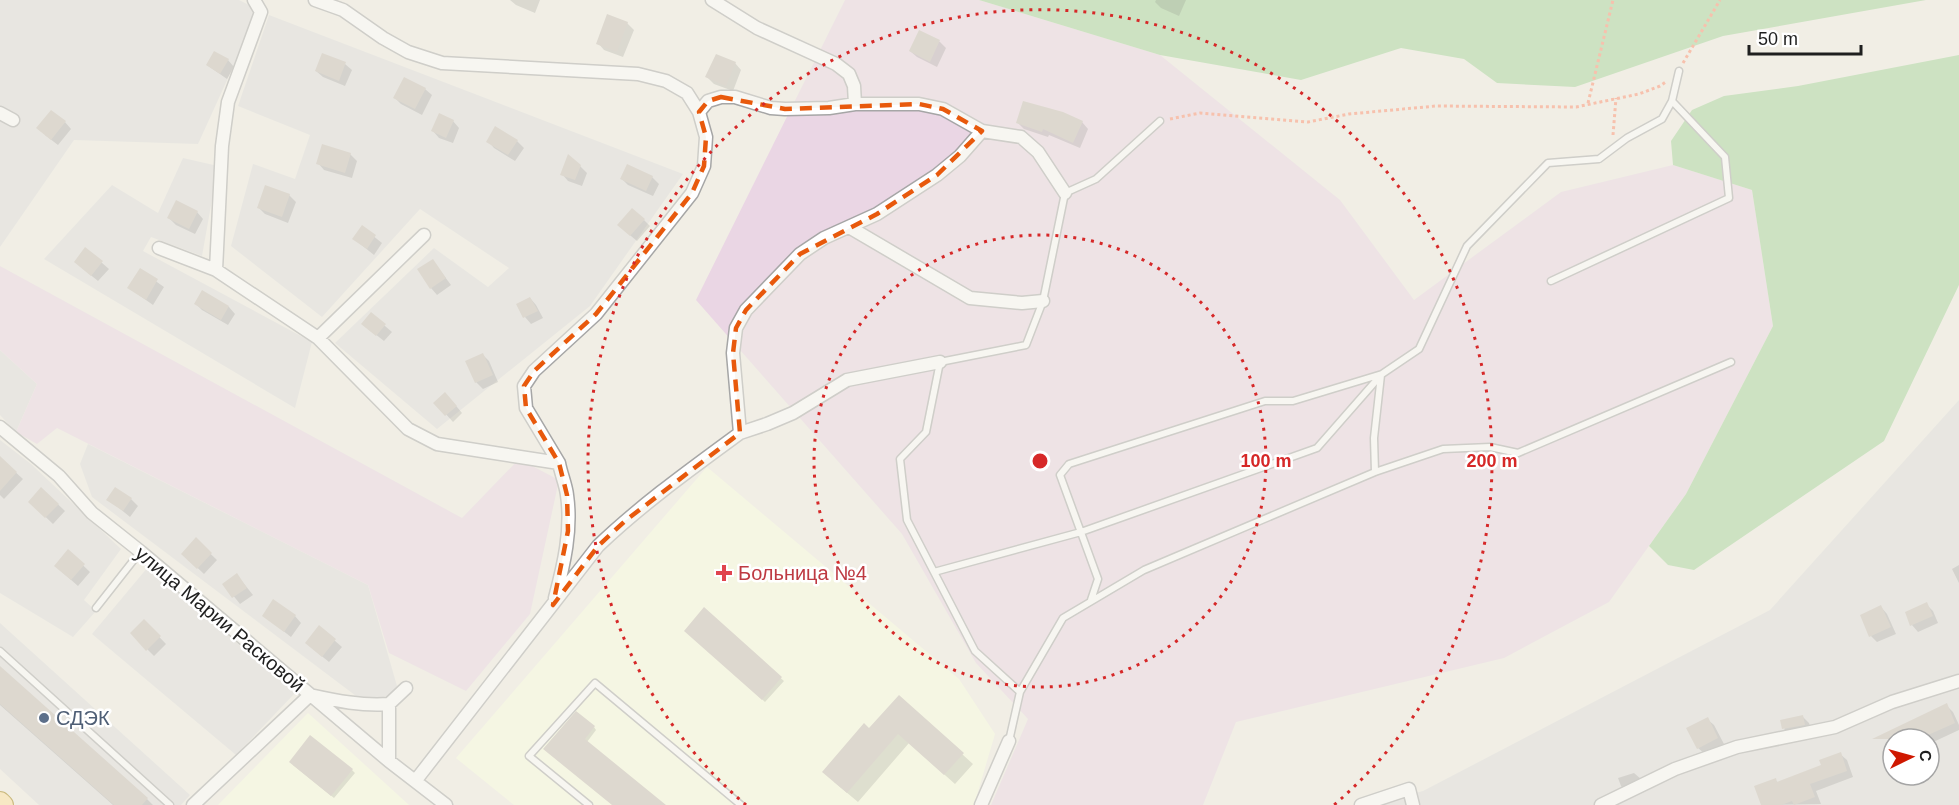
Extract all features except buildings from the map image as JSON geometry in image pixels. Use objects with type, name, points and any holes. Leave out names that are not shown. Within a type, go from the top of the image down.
[{"type":"street","points":[[216,270],[222,146],[228,102],[261,12],[254,0]]},
{"type":"street","points":[[315,0],[343,10],[383,38],[408,52],[442,63],[638,74],[666,81],[687,93],[699,112],[706,137],[704,166],[692,193],[596,314],[534,371],[524,386],[526,408],[559,463],[567,495],[568,531],[563,566],[553,604]]},
{"type":"street","points":[[711,0],[757,28],[836,64],[849,74],[854,86],[855,104]]},
{"type":"street","points":[[699,112],[708,101],[721,97],[735,97],[771,108],[785,109],[829,108],[855,104],[919,104],[943,109],[982,131],[1021,137],[1038,152],[1065,193]]},
{"type":"street","points":[[0,113],[13,120]]},
{"type":"street","points":[[740,433],[733,353],[736,328],[746,310],[800,254],[824,238],[877,214],[937,175],[960,156],[982,131]]},
{"type":"street","points":[[849,227],[970,298],[1022,303],[1043,301]]},
{"type":"street","points":[[318,338],[424,235]]},
{"type":"street","points":[[159,248],[216,270],[318,338],[408,429],[437,444],[559,463]]},
{"type":"street","points":[[416,780],[598,546],[672,483],[740,433],[794,413],[847,380],[940,362]]},
{"type":"street","name":"улица Марии Расковой","points":[[0,427],[59,476],[92,513],[389,761],[446,805]]},
{"type":"street","points":[[1601,805],[1675,769],[1737,747],[1835,727],[1892,702],[1959,681]]},
{"type":"street","points":[[193,805],[310,695],[367,706],[389,704],[406,688]]},
{"type":"street","points":[[389,704],[389,761]]},
{"type":"street","points":[[981,805],[1009,741]]},
{"type":"street","points":[[1361,805],[1409,789],[1413,805]]},
{"type":"lane","points":[[934,573],[1081,532],[1317,448],[1382,374],[1419,349],[1467,246],[1548,163],[1599,159],[1627,138],[1662,119],[1672,101],[1679,71]]},
{"type":"lane","points":[[1551,281],[1729,198],[1725,157],[1672,101]]},
{"type":"lane","points":[[1020,692],[975,651],[934,573],[907,520],[900,459],[926,432],[940,362],[1026,345],[1043,301],[1065,193],[1096,178],[1160,121]]},
{"type":"lane","points":[[1009,741],[1020,692],[1063,618],[1144,570],[1375,472],[1443,449],[1490,447],[1518,453],[1731,362]]},
{"type":"lane","points":[[1375,472],[1374,438],[1382,374]]},
{"type":"lane","points":[[1091,600],[1098,579],[1060,475],[1070,464],[1265,401],[1293,401],[1382,374]]},
{"type":"lane","points":[[96,608],[141,552]]},
{"type":"lane","points":[[0,651],[170,805]]},
{"type":"lane","points":[[589,805],[530,756],[595,683],[741,805]]},
{"type":"path","points":[[1588,104],[1613,0]]},
{"type":"path","points":[[1160,121],[1200,113],[1308,122],[1349,114],[1436,106],[1576,107],[1660,86],[1679,71],[1720,0]]},
{"type":"path","points":[[1612,149],[1616,98]]},
{"type":"highlighted area","points":[[721,97],[785,109],[919,104],[943,109],[982,131],[937,175],[877,214],[800,254],[746,310],[736,328],[733,353],[740,433],[625,521],[598,546],[553,605],[568,531],[567,495],[559,463],[526,408],[524,386],[534,371],[596,314],[692,193],[704,166],[706,137],[699,112],[708,101]]},
{"type":"shaded area","points":[[0,0],[239,0],[259,10],[198,144],[74,140],[0,247]]},
{"type":"shaded area","points":[[845,0],[979,0],[1160,55],[1340,200],[1414,300],[1561,192],[1673,165],[1752,190],[1773,326],[1686,494],[1609,602],[1504,658],[1236,722],[1203,805],[991,805],[1028,719],[976,663],[902,534],[696,300]]},
{"type":"shaded area","points":[[269,15],[683,174],[590,306],[437,429],[335,343],[434,248],[488,287],[509,268],[420,209],[322,317],[231,246],[253,164],[295,179],[310,135],[238,106]]},
{"type":"shaded area","points":[[183,158],[218,166],[202,256],[151,237],[143,251],[312,342],[295,408],[44,259],[112,185],[158,213]]},
{"type":"shaded area","points":[[0,266],[462,518],[519,459],[559,480],[530,614],[466,691],[389,653],[368,585],[57,428],[37,444],[16,432],[37,384],[0,350]]},
{"type":"shaded area","points":[[0,350],[37,384],[16,432],[0,415]]},
{"type":"shaded area","points":[[1959,400],[1959,805],[1372,805],[1423,791],[1770,610]]},
{"type":"shaded area","points":[[0,440],[31,464],[121,549],[84,600],[96,611],[73,637],[0,593]]},
{"type":"shaded area","points":[[88,444],[368,585],[399,693],[364,702],[92,497],[80,464]]},
{"type":"shaded area","name":"Больница №4","points":[[707,467],[959,679],[995,734],[974,805],[514,805],[456,758]]},
{"type":"shaded area","points":[[148,567],[295,693],[236,755],[92,634]]},
{"type":"shaded area","points":[[0,623],[190,795],[181,805],[39,805],[0,769]]},
{"type":"shaded area","points":[[308,713],[409,805],[218,805]]},
{"type":"green space","points":[[979,0],[1926,0],[1723,36],[1575,87],[1497,83],[1464,59],[1401,48],[1301,80],[1160,55]]},
{"type":"green space","points":[[1959,55],[1959,285],[1884,441],[1694,570],[1668,565],[1649,546],[1686,494],[1773,326],[1752,190],[1673,165],[1671,141],[1692,110],[1724,96],[1798,86]]},
{"type":"place","name":"Больница №4","points":[[724,573]]},
{"type":"place","name":"СДЭК","points":[[44,718]]}]
